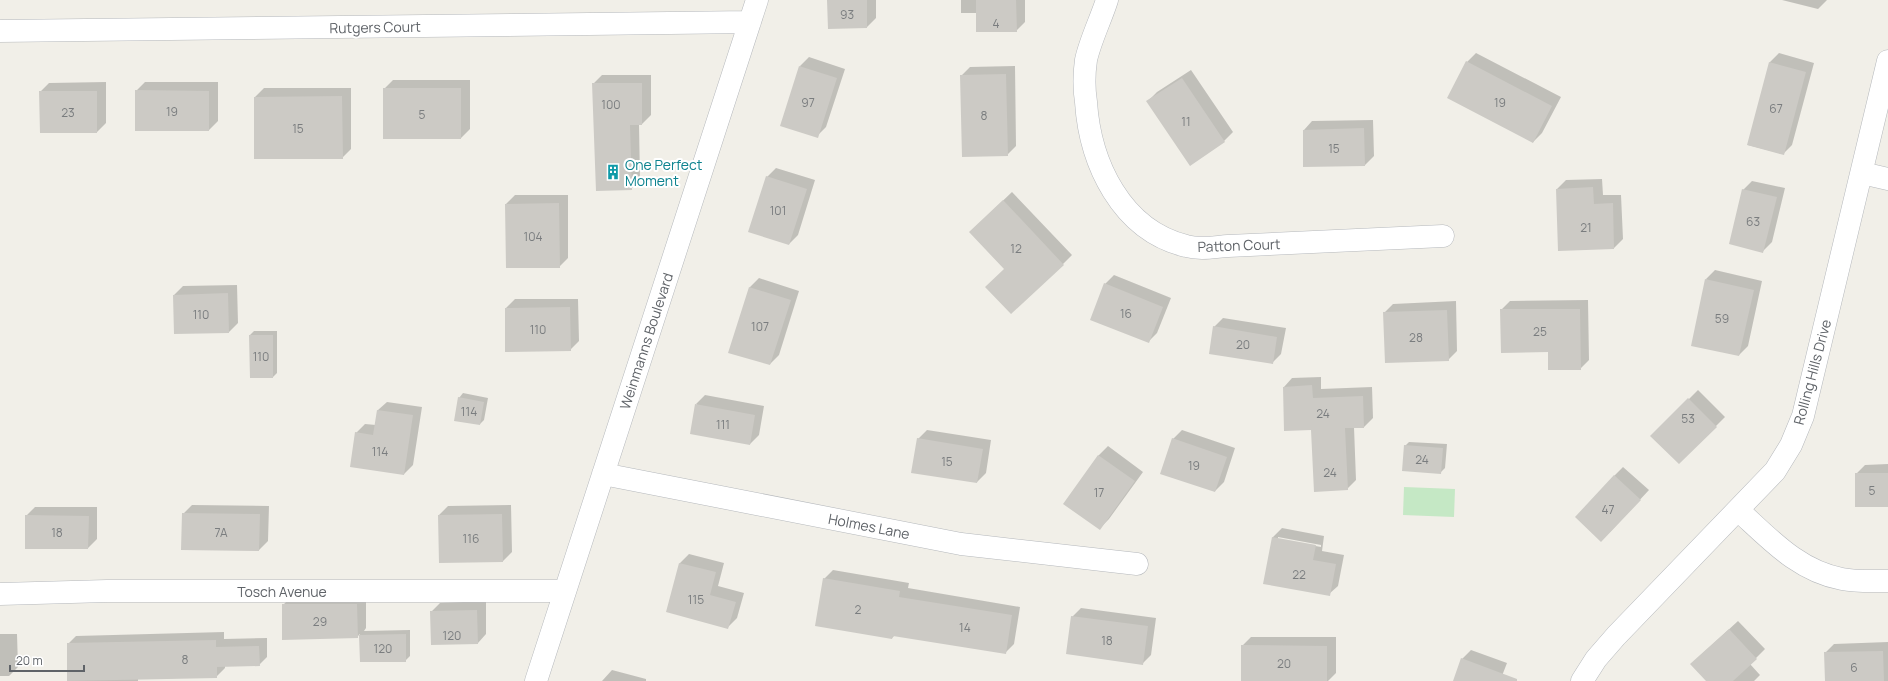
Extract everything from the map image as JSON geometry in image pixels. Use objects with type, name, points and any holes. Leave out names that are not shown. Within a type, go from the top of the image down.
[{"type":"street","name":"Weinmanns Boulevard","points":[[536,681],[757,0]]},
{"type":"street","name":"Patton Court","points":[[1107,0],[1086,60],[1084,87],[1087,126],[1096,157],[1109,185],[1126,209],[1146,228],[1162,238],[1186,246],[1202,248],[1443,236]]},
{"type":"street","name":"Rutgers Court","points":[[0,31],[750,22]]},
{"type":"street","name":"Rolling Hills Drive","points":[[1582,681],[1596,659],[1616,636],[1775,471],[1791,445],[1802,416],[1888,61]]},
{"type":"street","points":[[1862,173],[1888,179]]},
{"type":"street","name":"Holmes Lane","points":[[603,474],[961,544],[1137,564]]},
{"type":"street","points":[[1738,510],[1788,556],[1814,571],[1841,579],[1888,581]]},
{"type":"street","name":"Tosch Avenue","points":[[0,594],[107,591],[565,591]]},
{"type":"green space","points":[[1404,487],[1455,489],[1454,517],[1403,515]]},
{"type":"building","points":[[827,0],[867,0],[867,28],[828,29]]},
{"type":"building","points":[[976,0],[1016,0],[1017,32],[976,32]]},
{"type":"building","points":[[1466,61],[1552,106],[1533,143],[1447,98]]},
{"type":"building","points":[[1769,62],[1806,72],[1784,155],[1747,145]]},
{"type":"building","points":[[799,66],[837,78],[818,138],[780,126]]},
{"type":"building","points":[[1006,74],[1008,156],[962,157],[960,75]]},
{"type":"building","points":[[1182,78],[1225,142],[1190,166],[1146,101]]},
{"type":"building","points":[[592,83],[642,83],[642,125],[630,125],[632,190],[596,191]]},
{"type":"building","points":[[383,88],[461,88],[461,139],[383,139]]},
{"type":"building","points":[[135,90],[209,91],[209,131],[135,131]]},
{"type":"building","points":[[39,91],[97,91],[97,133],[40,133]]},
{"type":"building","points":[[342,96],[343,159],[254,159],[254,97]]},
{"type":"building","points":[[1364,128],[1365,166],[1303,167],[1303,130]]},
{"type":"building","points":[[766,176],[807,189],[789,245],[748,232]]},
{"type":"building","points":[[1593,187],[1594,204],[1613,203],[1614,249],[1558,251],[1556,189]]},
{"type":"building","points":[[1742,189],[1777,197],[1763,253],[1729,244]]},
{"type":"building","points":[[1003,200],[1064,265],[1011,314],[985,287],[1004,269],[969,232]]},
{"type":"building","points":[[559,203],[560,268],[506,268],[505,204]]},
{"type":"building","points":[[1705,279],[1754,290],[1739,356],[1691,346]]},
{"type":"building","points":[[1104,283],[1163,307],[1149,343],[1090,320]]},
{"type":"building","points":[[749,287],[791,300],[770,365],[728,353]]},
{"type":"building","points":[[228,293],[229,333],[174,334],[173,295]]},
{"type":"building","points":[[570,307],[571,351],[505,352],[505,308]]},
{"type":"building","points":[[1500,309],[1580,309],[1581,370],[1548,370],[1548,352],[1501,353]]},
{"type":"building","points":[[1447,310],[1449,361],[1385,363],[1383,312]]},
{"type":"building","points":[[1213,326],[1277,337],[1273,364],[1209,354]]},
{"type":"building","points":[[249,335],[273,335],[273,378],[250,378]]},
{"type":"building","points":[[1312,385],[1313,398],[1363,396],[1364,428],[1345,428],[1348,490],[1314,492],[1311,430],[1284,431],[1283,387]]},
{"type":"building","points":[[458,397],[484,402],[480,425],[454,421]]},
{"type":"building","points":[[1688,398],[1717,427],[1679,464],[1650,436]]},
{"type":"building","points":[[695,404],[755,415],[750,445],[690,434]]},
{"type":"building","points":[[377,410],[413,415],[404,475],[350,467],[355,432],[373,435]]},
{"type":"building","points":[[917,438],[983,449],[977,483],[911,473]]},
{"type":"building","points":[[1172,438],[1227,457],[1215,492],[1160,474]]},
{"type":"building","points":[[1404,445],[1443,448],[1441,474],[1402,471]]},
{"type":"building","points":[[1098,455],[1135,481],[1100,530],[1063,504]]},
{"type":"building","points":[[1855,473],[1888,473],[1888,507],[1855,507]]},
{"type":"building","points":[[1614,475],[1641,500],[1601,542],[1575,517]]},
{"type":"building","points":[[182,513],[260,514],[259,551],[181,550]]},
{"type":"building","points":[[502,514],[503,562],[439,563],[438,515]]},
{"type":"building","points":[[25,515],[89,516],[88,549],[25,549]]},
{"type":"building","points":[[1272,537],[1316,545],[1313,560],[1336,564],[1330,596],[1263,584]]},
{"type":"building","points":[[679,563],[716,572],[710,595],[736,602],[728,629],[666,612]]},
{"type":"building","points":[[823,578],[900,591],[899,597],[1012,615],[1006,654],[893,636],[892,639],[815,626]]},
{"type":"building","points":[[282,604],[357,604],[358,638],[282,640]]},
{"type":"building","points":[[477,610],[478,644],[431,645],[430,611]]},
{"type":"building","points":[[1071,616],[1148,626],[1143,665],[1066,654]]},
{"type":"building","points":[[1729,629],[1757,659],[1733,681],[1706,681],[1690,664]]},
{"type":"building","points":[[406,634],[406,662],[360,662],[359,635]]},
{"type":"building","points":[[216,640],[216,647],[259,646],[260,666],[217,667],[217,678],[67,681],[67,643]]},
{"type":"building","points":[[1241,645],[1327,646],[1327,681],[1241,681]]},
{"type":"building","points":[[1883,651],[1884,681],[1825,681],[1824,652]]},
{"type":"building","points":[[1461,658],[1517,679],[1517,681],[1453,681]]},
{"type":"place","name":"One Perfect Moment","points":[[613,172]]}]
